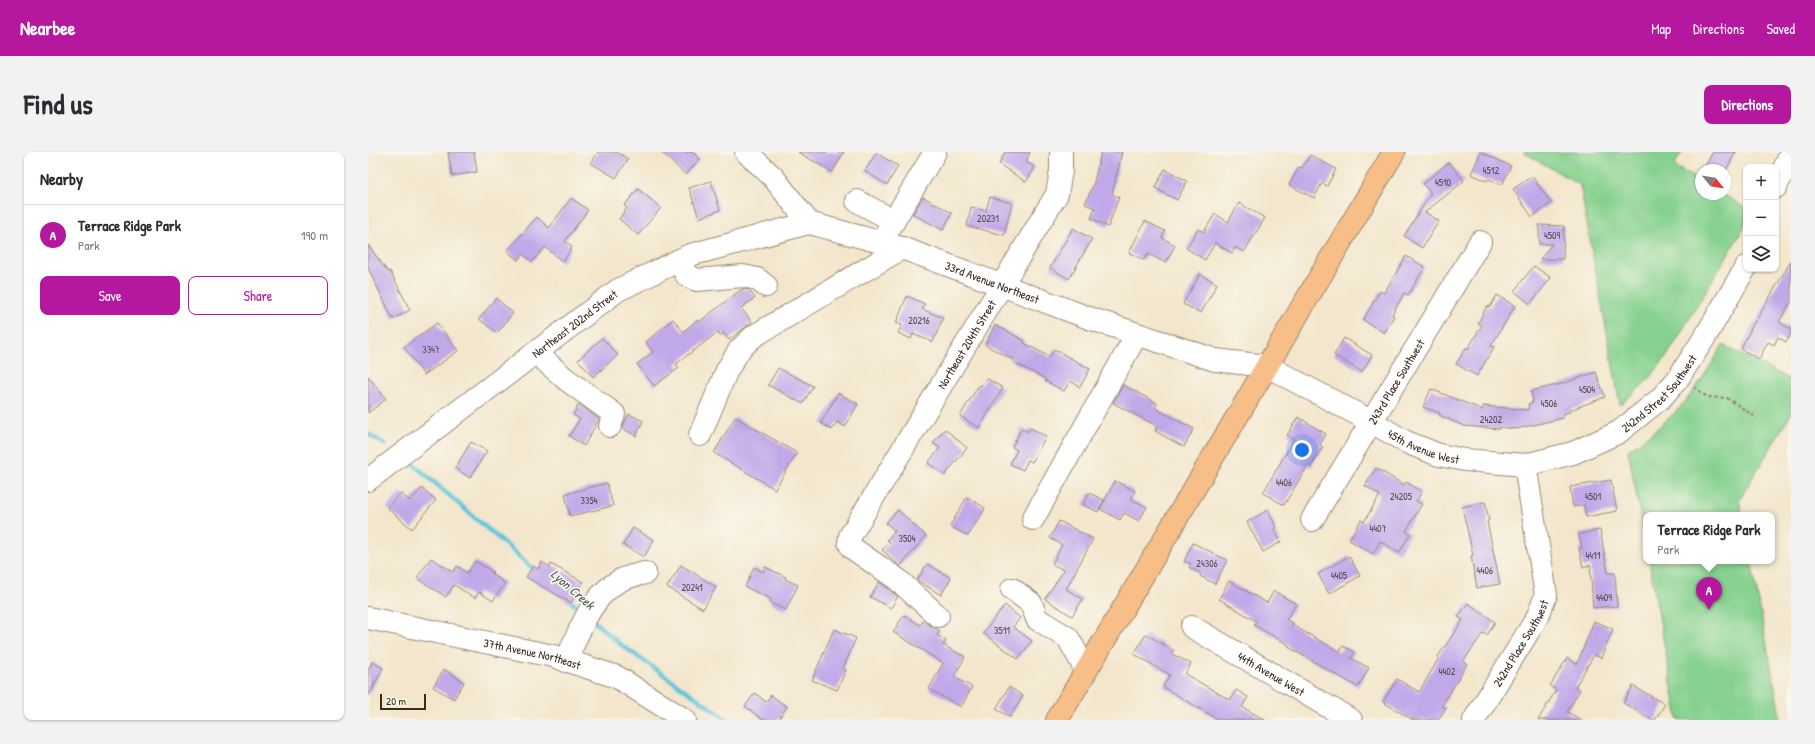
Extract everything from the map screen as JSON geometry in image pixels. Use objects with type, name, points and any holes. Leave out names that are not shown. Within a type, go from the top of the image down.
[{"type":"main road","points":[[1057,720],[1394,152]]},
{"type":"street","points":[[746,152],[773,177],[809,223]]},
{"type":"street","points":[[881,242],[935,152]]},
{"type":"street","name":"Northeast 204th Street","points":[[938,616],[897,579],[852,548],[849,542],[850,536],[1057,194],[1061,171],[1061,152]]},
{"type":"street","points":[[1779,180],[1791,153]]},
{"type":"street","points":[[857,200],[894,221]]},
{"type":"street","name":"33rd Avenue Northeast","points":[[809,223],[902,248],[1001,286],[1215,360],[1267,366]]},
{"type":"street","name":"Northeast 202nd Street","points":[[368,480],[618,290],[690,255],[809,223]]},
{"type":"street","name":"243rd Place Southwest","points":[[1312,520],[1480,242]]},
{"type":"street","points":[[700,435],[727,370],[740,349],[754,336],[902,248]]},
{"type":"street","points":[[679,260],[687,276],[697,280],[743,276],[756,279],[766,286]]},
{"type":"street","name":"242nd Street Southwest","points":[[1525,465],[1574,453],[1619,432],[1660,399],[1680,376],[1743,272]]},
{"type":"street","points":[[1034,519],[1137,334]]},
{"type":"street","points":[[536,353],[567,380],[614,414],[610,426]]},
{"type":"street","name":"45th Avenue West","points":[[1267,366],[1372,422],[1406,442],[1440,455],[1465,460],[1525,465]]},
{"type":"street","name":"242nd Place Southwest","points":[[1474,720],[1538,616],[1546,596],[1525,465]]},
{"type":"street","points":[[566,661],[593,605],[604,591],[621,580],[645,573]]},
{"type":"street","points":[[1012,589],[1031,603],[1038,619],[1068,638],[1086,670]]},
{"type":"street","name":"37th Avenue Northeast","points":[[368,618],[553,656],[617,677],[685,720]]},
{"type":"street","name":"44th Avenue West","points":[[1192,627],[1351,720]]},
{"type":"path","points":[[1680,376],[1707,397],[1727,398],[1757,418]]},
{"type":"green space","points":[[1523,152],[1682,152],[1674,166],[1695,178],[1695,200],[1731,199],[1743,206],[1743,229],[1667,356],[1648,380],[1620,405],[1580,185]]},
{"type":"green space","points":[[1723,345],[1791,380],[1791,414],[1739,500],[1741,512],[1643,512],[1643,530],[1628,450],[1655,430],[1680,407],[1699,384]]},
{"type":"green space","points":[[1650,564],[1752,564],[1781,720],[1678,720]]},
{"type":"building","points":[[448,152],[474,152],[477,172],[452,176]]},
{"type":"building","points":[[598,152],[617,152],[628,159],[616,178],[591,163]]},
{"type":"building","points":[[661,152],[692,152],[700,159],[686,175]]},
{"type":"building","points":[[798,152],[844,152],[832,172]]},
{"type":"building","points":[[1005,152],[1030,152],[1026,162],[1035,167],[1026,182],[999,164]]},
{"type":"building","points":[[1101,152],[1122,152],[1112,194],[1119,197],[1108,227],[1091,218],[1095,208],[1085,204],[1094,183]]},
{"type":"building","points":[[1481,152],[1511,166],[1502,185],[1489,179],[1487,181],[1471,174]]},
{"type":"building","points":[[1713,152],[1736,152],[1729,164],[1706,164]]},
{"type":"building","points":[[876,153],[898,166],[887,185],[865,171]]},
{"type":"building","points":[[1310,155],[1336,169],[1327,186],[1322,183],[1314,198],[1289,185],[1299,167],[1302,168]]},
{"type":"building","points":[[1449,162],[1464,181],[1425,212],[1439,221],[1422,248],[1404,236],[1431,193],[1423,184]]},
{"type":"building","points":[[1165,169],[1187,181],[1177,200],[1155,188]]},
{"type":"building","points":[[1532,176],[1551,203],[1532,217],[1513,189]]},
{"type":"building","points":[[711,181],[720,210],[699,218],[689,188]]},
{"type":"building","points":[[638,189],[661,208],[638,235],[619,219],[627,208],[624,206]]},
{"type":"building","points":[[923,197],[952,213],[943,230],[913,214]]},
{"type":"building","points":[[990,197],[1012,203],[1004,235],[967,226],[971,207],[986,211]]},
{"type":"building","points":[[571,198],[588,210],[565,241],[572,247],[563,262],[545,247],[532,262],[523,254],[518,260],[507,251],[537,217],[549,228]]},
{"type":"building","points":[[1239,203],[1265,218],[1244,252],[1235,247],[1232,253],[1215,243],[1205,260],[1186,248],[1198,229],[1204,232],[1215,214],[1228,222]]},
{"type":"building","points":[[1145,221],[1165,231],[1162,238],[1175,245],[1166,263],[1148,254],[1144,260],[1129,253]]},
{"type":"building","points":[[1539,225],[1564,226],[1563,259],[1540,259],[1552,244],[1539,244]]},
{"type":"building","points":[[1073,228],[1092,239],[1069,279],[1050,268]]},
{"type":"building","points":[[368,245],[388,272],[390,271],[410,310],[393,319],[368,268]]},
{"type":"building","points":[[1406,256],[1425,267],[1408,295],[1404,293],[1392,315],[1394,316],[1384,333],[1363,320],[1380,291],[1384,293]]},
{"type":"building","points":[[1791,261],[1791,302],[1779,322],[1791,329],[1791,333],[1786,342],[1778,337],[1774,345],[1768,342],[1759,359],[1741,349],[1754,322]]},
{"type":"building","points":[[1534,266],[1551,278],[1530,304],[1514,291]]},
{"type":"building","points":[[1200,274],[1217,284],[1201,313],[1183,304]]},
{"type":"building","points":[[742,289],[749,290],[755,298],[741,308],[752,322],[729,340],[723,333],[720,336],[718,332],[676,364],[679,368],[654,386],[637,364],[653,352],[646,342],[673,319],[683,332],[697,320],[699,322]]},
{"type":"building","points":[[1497,295],[1515,306],[1491,346],[1494,347],[1477,376],[1456,364],[1466,348],[1468,349],[1482,325],[1478,323],[1487,306],[1490,307]]},
{"type":"building","points":[[907,296],[925,304],[922,309],[943,318],[933,342],[913,334],[911,339],[898,333],[902,325],[896,323]]},
{"type":"building","points":[[496,298],[513,313],[497,333],[479,319]]},
{"type":"building","points":[[437,323],[458,351],[424,375],[404,347]]},
{"type":"building","points":[[995,325],[1025,341],[1024,343],[1050,357],[1054,349],[1090,369],[1080,387],[1070,381],[1064,391],[1045,381],[1046,379],[1013,362],[1014,360],[985,345]]},
{"type":"building","points":[[602,338],[618,355],[593,377],[578,360]]},
{"type":"building","points":[[1344,338],[1372,355],[1362,372],[1334,355]]},
{"type":"building","points":[[778,368],[813,386],[803,404],[768,385]]},
{"type":"building","points":[[1596,372],[1605,397],[1562,414],[1563,418],[1516,429],[1464,426],[1439,415],[1440,413],[1423,407],[1431,389],[1483,410],[1483,406],[1529,410],[1528,404],[1533,402],[1531,391],[1561,384]]},
{"type":"building","points":[[368,376],[386,399],[368,413]]},
{"type":"building","points":[[986,378],[1003,388],[979,428],[960,416],[979,385],[981,386]]},
{"type":"building","points":[[1123,385],[1157,403],[1155,408],[1194,429],[1184,447],[1155,431],[1157,426],[1113,403]]},
{"type":"building","points":[[838,393],[858,404],[845,427],[837,422],[832,430],[821,423]]},
{"type":"building","points":[[579,404],[599,419],[584,446],[569,436],[580,419],[573,415]]},
{"type":"building","points":[[629,414],[643,421],[636,436],[622,428]]},
{"type":"building","points":[[735,417],[797,453],[775,489],[714,453]]},
{"type":"building","points":[[1298,417],[1326,434],[1320,445],[1323,447],[1311,467],[1308,465],[1284,505],[1263,493],[1294,439],[1287,435]]},
{"type":"building","points":[[1022,428],[1028,432],[1030,428],[1046,436],[1032,462],[1028,460],[1023,470],[1010,464],[1017,450],[1012,447]]},
{"type":"building","points":[[945,429],[967,448],[945,475],[928,463],[940,448],[933,443]]},
{"type":"building","points":[[471,442],[487,451],[470,478],[455,468]]},
{"type":"building","points":[[1376,468],[1404,485],[1406,482],[1422,492],[1416,501],[1422,504],[1406,531],[1410,534],[1399,553],[1380,541],[1373,554],[1349,540],[1361,520],[1364,522],[1380,495],[1365,486]]},
{"type":"building","points":[[1611,480],[1617,511],[1586,517],[1584,505],[1573,507],[1570,487]]},
{"type":"building","points":[[1115,481],[1135,491],[1131,499],[1147,507],[1139,521],[1124,513],[1120,520],[1100,509]]},
{"type":"building","points":[[607,483],[613,506],[570,516],[565,494]]},
{"type":"building","points":[[422,488],[436,500],[412,529],[387,508],[400,493],[410,501]]},
{"type":"building","points":[[1089,493],[1104,500],[1098,512],[1083,505]]},
{"type":"building","points":[[967,497],[985,508],[968,536],[950,526]]},
{"type":"building","points":[[1485,502],[1489,520],[1487,521],[1500,584],[1477,588],[1471,556],[1473,555],[1462,507]]},
{"type":"building","points":[[898,510],[926,536],[900,566],[882,550],[890,542],[887,540],[895,531],[886,523]]},
{"type":"building","points":[[1268,510],[1276,527],[1274,529],[1281,542],[1263,552],[1247,522]]},
{"type":"building","points":[[1059,521],[1093,539],[1066,589],[1083,599],[1072,616],[1045,599],[1064,570],[1052,564],[1062,545],[1050,538]]},
{"type":"building","points":[[633,528],[654,540],[644,557],[623,545]]},
{"type":"building","points":[[1600,530],[1608,573],[1615,573],[1617,606],[1593,608],[1590,565],[1583,567],[1579,548],[1582,548],[1579,534]]},
{"type":"building","points":[[1193,543],[1227,560],[1215,584],[1200,576],[1201,574],[1189,567],[1191,564],[1184,561]]},
{"type":"building","points":[[1349,556],[1360,576],[1329,594],[1318,574]]},
{"type":"building","points":[[431,558],[453,572],[457,566],[467,573],[475,561],[493,572],[492,574],[505,583],[493,601],[479,592],[475,598],[454,585],[446,597],[417,578]]},
{"type":"building","points":[[542,562],[550,567],[551,564],[583,582],[571,603],[526,577],[533,566],[538,569]]},
{"type":"building","points":[[927,564],[951,578],[941,595],[917,580]]},
{"type":"building","points":[[681,565],[716,587],[703,609],[667,587]]},
{"type":"building","points":[[754,567],[763,572],[765,567],[786,577],[785,579],[798,585],[786,610],[770,603],[771,599],[745,587]]},
{"type":"building","points":[[1229,581],[1267,603],[1274,591],[1296,604],[1286,620],[1293,623],[1292,625],[1340,652],[1343,646],[1355,652],[1351,658],[1369,668],[1358,687],[1288,647],[1289,645],[1254,625],[1256,621],[1219,599]]},
{"type":"building","points":[[879,582],[898,596],[891,608],[870,597]]},
{"type":"building","points":[[1468,603],[1495,622],[1487,635],[1483,633],[1463,662],[1467,664],[1442,706],[1446,708],[1438,720],[1413,720],[1383,702],[1397,679],[1419,692],[1439,658],[1437,658],[1463,620],[1458,617]]},
{"type":"building","points":[[1005,605],[1020,618],[1013,627],[1032,641],[1018,659],[983,633]]},
{"type":"building","points":[[904,615],[920,625],[923,621],[940,631],[937,635],[946,641],[943,645],[965,657],[954,677],[972,687],[961,707],[929,689],[943,663],[893,632]]},
{"type":"building","points":[[1594,621],[1613,629],[1601,658],[1594,655],[1575,687],[1580,690],[1567,712],[1582,720],[1538,720],[1556,690],[1550,686],[1567,658],[1577,664]]},
{"type":"building","points":[[834,629],[856,638],[843,669],[846,670],[837,690],[812,680]]},
{"type":"building","points":[[1146,634],[1174,651],[1172,654],[1191,664],[1185,674],[1230,700],[1236,690],[1248,697],[1242,707],[1265,720],[1219,720],[1163,687],[1170,675],[1134,654]]},
{"type":"building","points":[[372,662],[383,668],[368,697],[368,671]]},
{"type":"building","points":[[444,669],[464,682],[454,699],[433,687]]},
{"type":"building","points":[[1633,686],[1665,704],[1655,720],[1652,720],[1623,703]]},
{"type":"building","points":[[1009,687],[1023,696],[1010,717],[996,709]]},
{"type":"building","points":[[755,693],[766,702],[771,695],[787,707],[778,720],[763,720],[745,706]]},
{"type":"waterway","name":"Lyon Creek","points":[[368,434],[386,445]]},
{"type":"waterway","name":"Lyon Creek","points":[[412,463],[536,571]]},
{"type":"waterway","name":"Lyon Creek","points":[[567,598],[583,612]]},
{"type":"waterway","name":"Lyon Creek","points":[[591,619],[620,644],[728,720]]},
{"type":"place","name":"Terrace Ridge Park","points":[[1709,610]]}]
